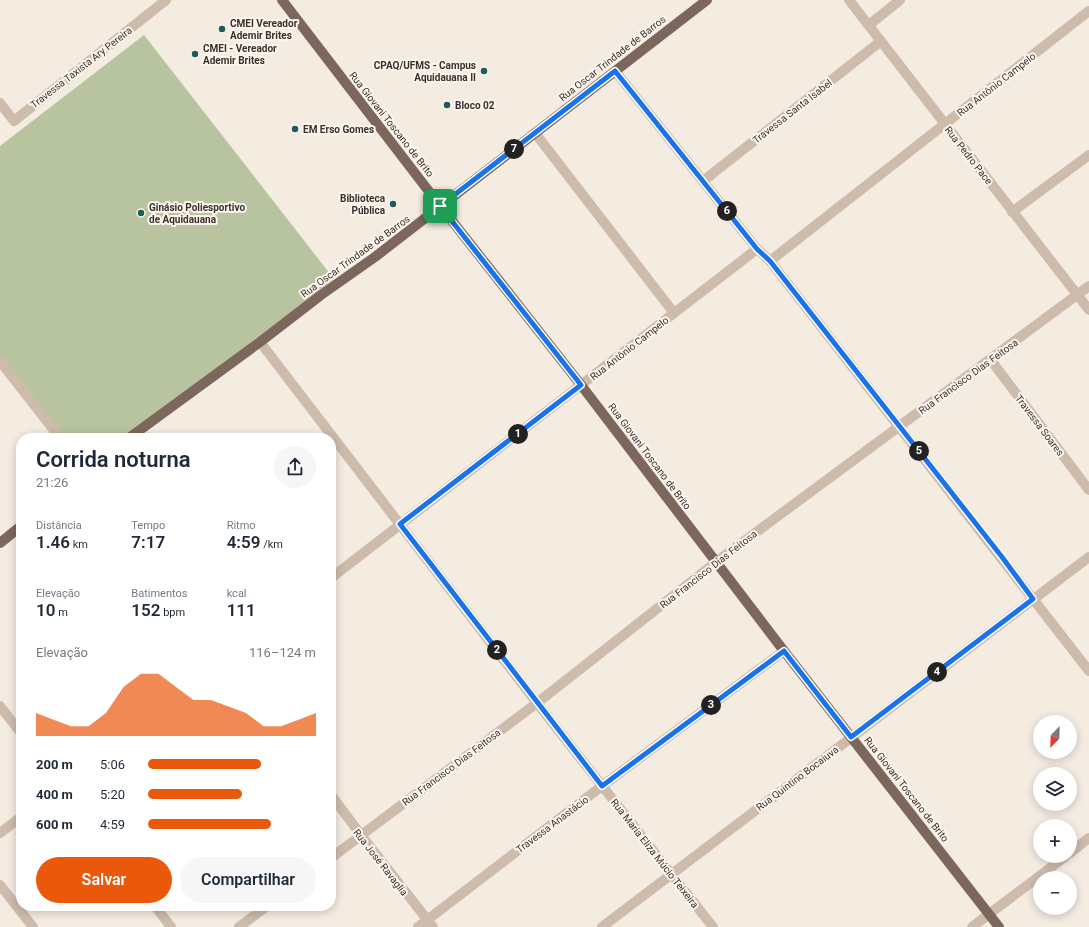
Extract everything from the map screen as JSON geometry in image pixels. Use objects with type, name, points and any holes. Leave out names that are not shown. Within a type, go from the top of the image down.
[{"type":"main road","name":"Rua Giovani Toscano de Brito","points":[[282,0],[440,206],[581,385],[784,651],[999,927]]},
{"type":"main road","name":"Rua Oscar Trindade de Barros","points":[[136,433],[374,257],[707,0]]},
{"type":"main road","points":[[0,543],[16,530]]},
{"type":"street","name":"Travessa Taxista Ary Pereira","points":[[0,103],[14,121],[166,0]]},
{"type":"street","name":"Rua Pedro Pace","points":[[849,0],[1089,310]]},
{"type":"street","points":[[869,25],[900,0]]},
{"type":"street","name":"Rua Antônio Campelo","points":[[770,261],[1089,11]]},
{"type":"street","name":"Travessa Santa Isabel","points":[[703,181],[881,41]]},
{"type":"street","points":[[615,71],[757,249],[770,261],[900,426],[1089,671]]},
{"type":"street","points":[[535,133],[674,313]]},
{"type":"street","points":[[1012,212],[1089,155]]},
{"type":"street","name":"Rua Antônio Campelo","points":[[336,574],[757,249]]},
{"type":"street","name":"Rua Francisco Dias Feitosa","points":[[336,854],[537,702],[716,562],[1089,286]]},
{"type":"street","name":"Rua Maria Eliza Múcio Teixeira","points":[[260,342],[330,433]]},
{"type":"street","name":"Travessa Soares","points":[[990,359],[1089,490]]},
{"type":"street","points":[[0,360],[56,433]]},
{"type":"street","name":"Rua Maria Eliza Múcio Teixeira","points":[[336,441],[602,786],[713,927]]},
{"type":"street","name":"Rua Quintino Bocaiuva","points":[[602,927],[1089,557]]},
{"type":"street","name":"Travessa Anastácio","points":[[418,927],[430,923],[602,786],[784,651]]},
{"type":"street","points":[[0,706],[16,727]]},
{"type":"street","name":"Rua José Ravaglia","points":[[336,802],[360,835],[430,923]]},
{"type":"street","points":[[0,833],[16,821]]},
{"type":"street","points":[[1077,847],[1089,838]]},
{"type":"street","points":[[972,927],[1057,863]]},
{"type":"street","points":[[0,885],[16,905]]},
{"type":"street","points":[[20,911],[33,927]]},
{"type":"street","points":[[159,911],[171,927]]},
{"type":"street","points":[[239,927],[260,911]]},
{"type":"green space","name":"Ginásio Poliesportivo de Aquidauana","points":[[144,35],[334,279],[134,433],[57,433],[0,357],[0,146]]},
{"type":"place","name":"CMEI Vereador Ademir Brites","points":[[222,29]]},
{"type":"place","name":"CMEI - Vereador Ademir Brites","points":[[195,54]]},
{"type":"place","name":"CPAQ/UFMS - Campus Aquidauana II","points":[[484,71]]},
{"type":"place","name":"Bloco 02","points":[[447,105]]},
{"type":"place","name":"EM Erso Gomes","points":[[295,129]]},
{"type":"place","name":"Biblioteca Pública","points":[[393,204]]},
{"type":"place","name":"Ginásio Poliesportivo de Aquidauana","points":[[141,213]]},
{"type":"route","points":[[615,71],[757,249],[770,261],[1002,557],[1033,599],[851,737],[784,651],[602,786],[400,524],[581,385],[440,206],[615,71]]}]
